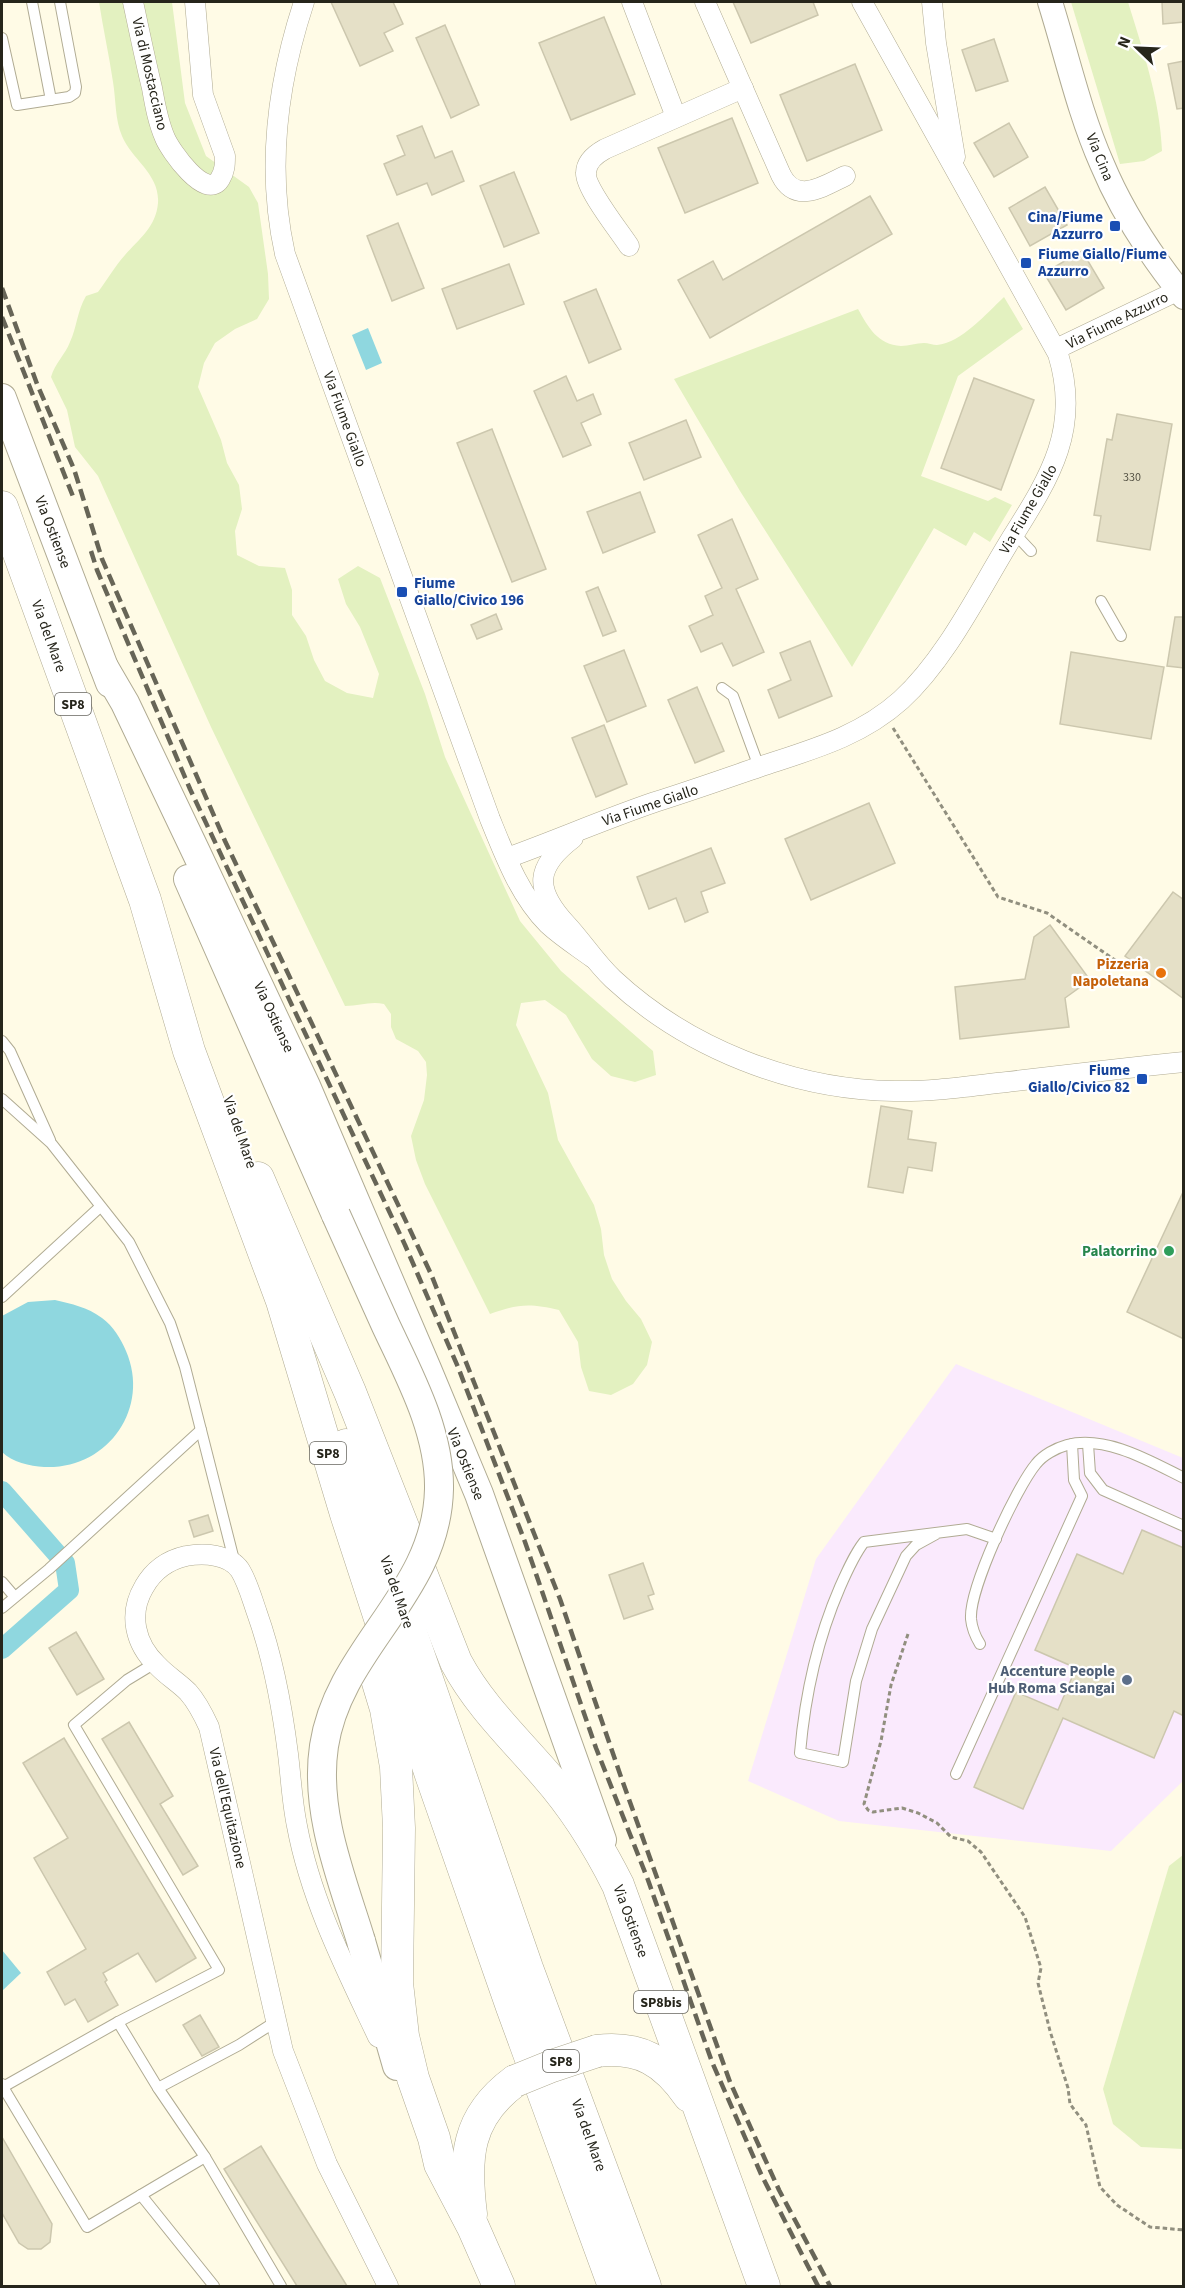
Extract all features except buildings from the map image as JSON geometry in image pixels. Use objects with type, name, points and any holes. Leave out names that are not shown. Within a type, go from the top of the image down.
[{"type":"main road","name":"Via Ostiense","points":[[2,398],[104,667],[125,733],[146,784],[420,1403],[432,1438],[438,1476],[437,1513],[428,1550],[402,1597],[346,1680],[332,1713],[324,1746],[322,1779],[326,1816],[405,2095],[473,2227],[499,2286]]},
{"type":"main road","name":"Via del Mare","points":[[2,507],[145,900],[189,1051],[282,1301],[346,1514],[435,1786],[512,2007],[614,2286]]},
{"type":"main road","name":"Via Ostiense","points":[[104,667],[125,703],[302,1076],[479,1494],[618,1886],[764,2286]]},
{"type":"main road","name":"Via del Mare","points":[[145,900],[188,992],[246,1149],[448,1743],[531,1979],[645,2286]]},
{"type":"main road","points":[[246,1149],[354,1403],[456,1662],[482,1703],[572,1806],[597,1844],[618,1886]]},
{"type":"main road","points":[[241,1190],[297,1406],[389,1725],[396,1767],[398,1801],[397,1969],[400,2017],[411,2070],[434,2138],[440,2164]]},
{"type":"main road","points":[[473,2227],[468,2170],[472,2138],[481,2116],[492,2100],[515,2081],[558,2063],[597,2051],[623,2050],[654,2059],[674,2076],[704,2120]]},
{"type":"street","name":"Via di Mostacciano","points":[[133,2],[157,113],[165,138],[185,168],[203,183],[211,185],[217,183],[221,177],[225,156],[203,95],[195,2]]},
{"type":"street","name":"Via Fiume Giallo","points":[[304,2],[286,68],[275,138],[275,195],[285,254],[490,819],[519,884],[540,914],[557,931],[593,958],[635,998],[691,1035],[752,1063],[821,1083],[864,1089],[911,1091],[1184,1062]]},
{"type":"street","points":[[632,2],[676,117]]},
{"type":"street","points":[[705,2],[788,185],[798,191],[811,191],[845,176]]},
{"type":"street","name":"Via Fiume Giallo","points":[[507,858],[588,826],[846,737],[884,714],[908,693],[935,661],[1046,482],[1062,442],[1067,401],[1062,367],[1056,349],[862,2]]},
{"type":"street","points":[[932,2],[936,43],[957,172]]},
{"type":"street","name":"Via Cina","points":[[1050,2],[1086,120],[1109,179],[1135,228],[1181,294]]},
{"type":"street","points":[[629,246],[590,186],[586,176],[587,166],[593,157],[600,151],[743,88]]},
{"type":"street","name":"Via Fiume Azzurro","points":[[1056,349],[1181,294]]},
{"type":"street","name":"Via Fiume Giallo","points":[[588,826],[556,852],[545,871],[542,884],[544,894],[552,908],[593,958]]},
{"type":"street","name":"Via dell'Equitazione","points":[[235,1564],[214,1556],[187,1556],[169,1562],[146,1582],[137,1601],[135,1631],[143,1649],[154,1663],[188,1692],[209,1726],[275,2022],[291,2074],[319,2144],[388,2286]]},
{"type":"street","points":[[235,1564],[245,1579],[260,1621],[282,1706],[299,1837],[319,1905],[405,2095]]},
{"type":"lane","points":[[32,2],[51,100]]},
{"type":"lane","points":[[2,38],[15,103],[18,105],[69,97],[75,93],[76,87],[60,2]]},
{"type":"lane","points":[[1015,534],[1031,551]]},
{"type":"lane","points":[[1101,601],[1121,636]]},
{"type":"lane","points":[[722,688],[733,696],[759,767]]},
{"type":"lane","points":[[2,1041],[10,1051],[51,1143]]},
{"type":"lane","points":[[2,1100],[51,1143],[129,1242],[170,1323],[185,1366],[235,1564]]},
{"type":"lane","points":[[2,1297],[100,1207]]},
{"type":"lane","points":[[2,1608],[49,1569],[201,1430]]},
{"type":"lane","points":[[956,1774],[1082,1496],[1074,1480],[1072,1444]]},
{"type":"lane","points":[[980,1644],[973,1632],[971,1617],[979,1582],[996,1539],[1023,1483],[1038,1462],[1058,1449],[1072,1444],[1088,1444],[1121,1449],[1184,1478]]},
{"type":"lane","points":[[1088,1444],[1090,1473],[1102,1490],[1184,1526]]},
{"type":"lane","points":[[936,1534],[916,1545],[906,1556],[872,1629],[856,1681],[843,1762],[800,1753],[804,1717],[818,1646],[828,1616],[854,1556],[864,1542],[967,1529],[996,1539]]},
{"type":"lane","points":[[2,1582],[15,1596]]},
{"type":"lane","points":[[154,1663],[127,1680],[74,1725],[219,1970],[2,2086],[87,2227],[205,2157]]},
{"type":"lane","points":[[118,2022],[158,2088],[205,2157],[280,2286]]},
{"type":"lane","points":[[158,2088],[239,2045],[275,2022]]},
{"type":"lane","points":[[141,2195],[214,2286]]},
{"type":"path","points":[[884,714],[998,897],[1047,913],[1122,965]]},
{"type":"path","points":[[908,1634],[891,1685],[881,1741],[864,1804],[868,1810],[873,1812],[903,1808],[918,1813],[938,1823],[951,1837],[968,1842],[981,1851],[1025,1917],[1041,1968],[1038,1983],[1068,2088],[1070,2104],[1086,2125],[1100,2187],[1117,2205],[1150,2227],[1184,2230]]},
{"type":"shaded area","points":[[956,1364],[1183,1458],[1183,1781],[1111,1851],[839,1821],[748,1781],[816,1559]]},
{"type":"green space","points":[[99,2],[172,2],[185,103],[206,156],[249,187],[258,203],[268,274],[269,299],[257,319],[235,329],[215,343],[204,363],[198,387],[221,440],[227,463],[239,485],[242,509],[235,531],[237,555],[259,566],[285,568],[292,590],[292,615],[306,636],[314,660],[325,681],[347,693],[373,698],[379,674],[360,627],[346,604],[338,579],[358,566],[380,578],[425,694],[445,757],[520,921],[561,971],[653,1051],[656,1075],[635,1082],[611,1076],[592,1059],[566,1015],[545,1000],[521,1003],[516,1025],[548,1093],[558,1140],[594,1205],[601,1229],[604,1255],[612,1279],[641,1319],[652,1342],[647,1365],[633,1384],[611,1395],[589,1391],[581,1367],[578,1342],[559,1310],[540,1306],[524,1306],[490,1314],[425,1184],[416,1160],[411,1136],[424,1100],[426,1062],[418,1051],[396,1039],[391,1027],[391,1014],[384,1004],[345,1006],[211,727],[98,476],[75,447],[67,410],[51,377],[70,342],[86,296],[98,292],[121,259],[146,232],[154,219],[158,203],[155,184],[126,145],[120,130]]},
{"type":"green space","points":[[1071,2],[1128,2],[1150,75],[1161,132],[1162,151],[1144,161],[1120,164]]},
{"type":"green space","points":[[1004,297],[1023,329],[958,376],[921,476],[988,501],[995,497],[1012,505],[990,542],[974,532],[966,546],[934,528],[852,667],[740,491],[674,379],[858,309],[875,334],[893,345],[946,343],[973,326]]},
{"type":"green space","points":[[1183,1855],[1183,2149],[1141,2147],[1113,2124],[1103,2089],[1169,1866]]},
{"type":"water","points":[[368,328],[382,363],[366,370],[352,335]]},
{"type":"water","points":[[55,1300],[91,1311],[113,1329],[126,1351],[132,1373],[133,1394],[128,1414],[118,1432],[104,1447],[87,1458],[67,1465],[33,1466],[2,1452],[2,1316],[28,1302]]},
{"type":"water","points":[[2,1950],[21,1973],[2,1991]]},
{"type":"waterway","points":[[2,1491],[65,1563],[69,1590],[2,1649]]},
{"type":"railway","points":[[2,288],[37,384],[74,469],[102,559],[225,841],[431,1274],[560,1599],[730,2082],[779,2190],[830,2286]]},
{"type":"railway","points":[[2,317],[74,499]]},
{"type":"railway","points":[[91,551],[190,789],[405,1245],[458,1367],[525,1542],[596,1748],[648,1880],[712,2062],[761,2174],[818,2286]]},
{"type":"place","name":"Cina/Fiume Azzurro","points":[[1115,226]]},
{"type":"place","name":"Fiume Giallo/Fiume Azzurro","points":[[1026,263]]},
{"type":"place","name":"Fiume Giallo/Civico 196","points":[[402,592]]},
{"type":"place","name":"Pizzeria Napoletana","points":[[1161,973]]},
{"type":"place","name":"Fiume Giallo/Civico 82","points":[[1142,1079]]},
{"type":"place","name":"Palatorrino","points":[[1169,1251]]},
{"type":"place","name":"Accenture People Hub Roma Sciangai","points":[[1127,1680]]}]
